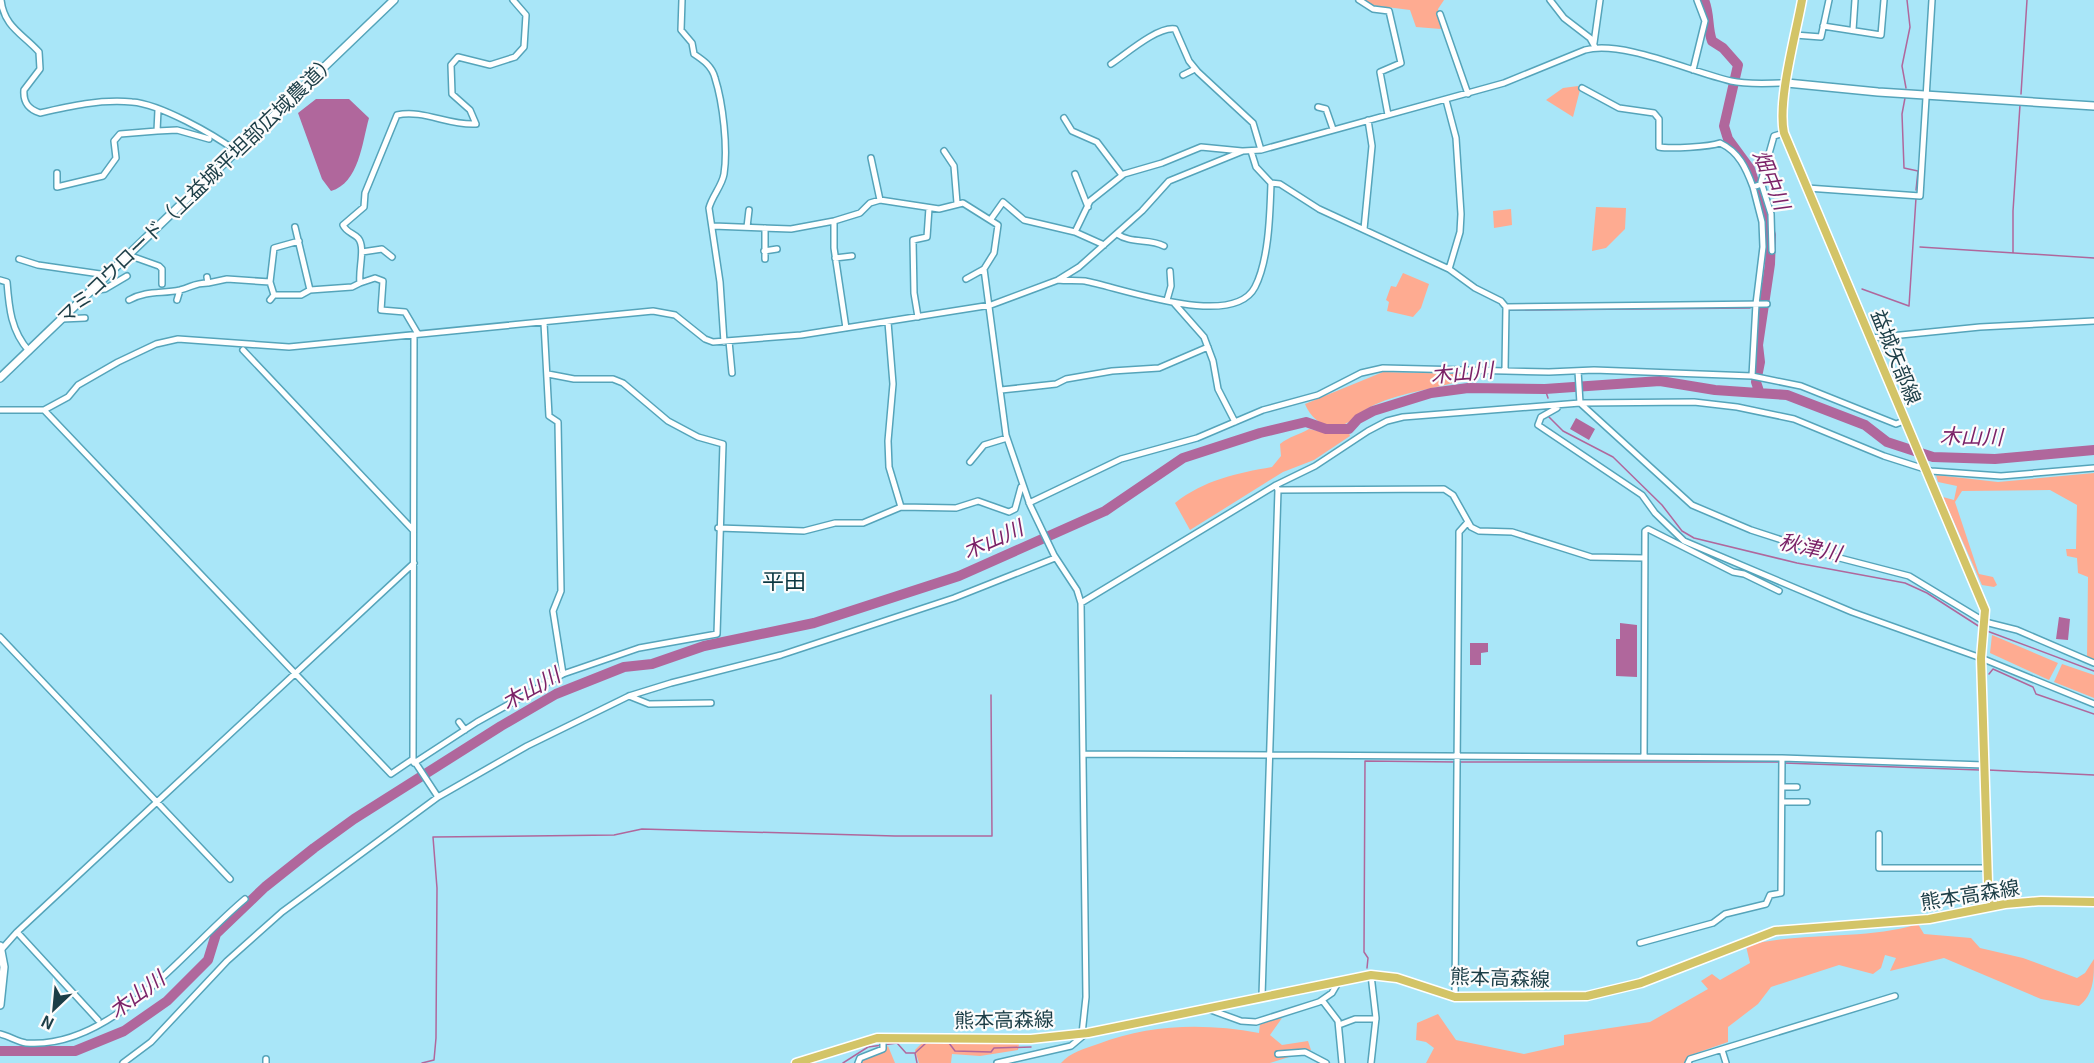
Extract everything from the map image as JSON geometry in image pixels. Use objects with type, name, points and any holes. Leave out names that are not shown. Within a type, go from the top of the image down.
[{"type":"main road","name":"益城矢部線","points":[[1802,0],[1782,118],[1784,133],[1985,610],[1981,655],[1987,868],[1988,882],[1995,905]]},
{"type":"main road","name":"熊本高森線","points":[[796,1063],[831,1050],[883,1037],[1031,1039],[1085,1033],[1371,975],[1397,978],[1455,997],[1587,996],[1641,983],[1775,931],[1929,919],[1995,905],[2041,901],[2094,902]]},
{"type":"street","points":[[1,0],[6,19],[16,33],[39,52],[40,69],[24,90],[26,103],[34,111],[40,113],[94,102],[134,102],[212,133],[236,151]]},
{"type":"street","name":"マミコウロード（上益城平坦部広域農道）","points":[[0,378],[394,0]]},
{"type":"street","points":[[360,282],[358,269],[362,252],[359,240],[343,225],[364,207],[365,193],[397,115],[409,112],[461,125],[476,124],[470,110],[452,94],[451,64],[458,57],[490,65],[515,57],[524,47],[526,15],[513,0]]},
{"type":"street","points":[[682,0],[681,30],[692,43],[694,54],[707,62],[715,78],[726,139],[723,177],[711,198],[710,208],[732,373]]},
{"type":"street","points":[[1359,0],[1373,9],[1389,11],[1401,63],[1380,72],[1388,115]]},
{"type":"street","points":[[1550,0],[1564,18],[1590,38],[1595,47]]},
{"type":"street","points":[[1595,47],[1593,40],[1600,0]]},
{"type":"street","points":[[1693,69],[1705,21],[1697,0]]},
{"type":"street","points":[[1796,35],[1821,37],[1829,0]]},
{"type":"street","points":[[1853,30],[1855,0]]},
{"type":"street","points":[[1823,26],[1881,35],[1884,0]]},
{"type":"street","points":[[1807,188],[1920,196],[1932,0]]},
{"type":"street","points":[[1440,14],[1468,94]]},
{"type":"street","points":[[1111,64],[1158,32],[1173,28],[1177,31],[1189,61],[1253,123],[1261,150]]},
{"type":"street","points":[[1075,232],[1090,201],[1122,175],[1200,147],[1243,151],[1261,150],[1504,83],[1595,47],[1622,50],[1731,81],[1787,83],[2094,106]]},
{"type":"street","points":[[1183,75],[1196,69]]},
{"type":"street","points":[[1582,88],[1619,108],[1654,113],[1659,119],[1659,147],[1672,150],[1680,146],[1710,147],[1720,143],[1729,147],[1741,160],[1771,214],[1772,251]]},
{"type":"street","points":[[1446,100],[1456,138],[1461,214],[1460,232],[1449,269]]},
{"type":"street","points":[[1318,107],[1326,109],[1333,129]]},
{"type":"street","points":[[157,131],[158,110]]},
{"type":"street","points":[[1064,118],[1072,131],[1097,142],[1122,175]]},
{"type":"street","points":[[1364,230],[1372,146],[1368,120]]},
{"type":"street","points":[[57,172],[57,187],[103,176],[116,158],[114,141],[120,134],[177,130],[209,139]]},
{"type":"street","points":[[1756,377],[1757,304],[1763,248],[1757,186],[1774,136],[1784,133]]},
{"type":"street","points":[[1251,150],[1256,167],[1270,183],[1280,184],[1319,209],[1449,269],[1475,288],[1501,301],[1506,307],[1505,369]]},
{"type":"street","points":[[944,151],[954,166],[957,203]]},
{"type":"street","points":[[0,410],[44,410],[68,397],[78,385],[118,362],[156,344],[178,339],[289,348],[652,311],[675,315],[708,341],[727,341],[801,335],[991,305],[1058,280],[1117,234],[1169,181],[1243,151]]},
{"type":"street","points":[[871,158],[880,200]]},
{"type":"street","points":[[1075,174],[1088,207]]},
{"type":"street","points":[[1058,280],[1084,281],[1174,303],[1221,307],[1240,300],[1255,288],[1267,244],[1270,183]]},
{"type":"street","points":[[713,226],[791,229],[834,221],[860,213],[870,203],[880,200],[939,209],[957,203],[968,204],[991,219],[999,229],[994,253],[984,269],[966,279]]},
{"type":"street","points":[[991,219],[1003,202],[1024,220],[1075,232],[1104,245]]},
{"type":"street","points":[[918,317],[914,293],[913,240],[927,237],[929,207]]},
{"type":"street","points":[[747,227],[749,210]]},
{"type":"street","points":[[834,221],[835,258],[846,328]]},
{"type":"street","points":[[295,227],[310,290]]},
{"type":"street","points":[[765,228],[765,259]]},
{"type":"street","points":[[1117,234],[1134,241],[1158,243],[1164,246]]},
{"type":"street","points":[[299,241],[273,249],[270,282],[272,297],[301,295],[310,290],[352,287],[375,278],[383,281],[380,313],[405,312],[416,335],[413,761],[438,797]]},
{"type":"street","points":[[362,252],[382,249],[392,257]]},
{"type":"street","points":[[764,251],[777,249]]},
{"type":"street","points":[[129,255],[162,269],[162,284]]},
{"type":"street","points":[[835,258],[852,256]]},
{"type":"street","points":[[19,259],[38,265],[107,275]]},
{"type":"street","points":[[984,269],[991,305],[1007,438],[1029,504],[1054,556],[1077,590],[1081,603],[1084,754],[1085,1033],[1071,1046],[997,1063]]},
{"type":"street","points":[[1167,300],[1172,286],[1170,271]]},
{"type":"street","points":[[91,291],[105,289],[127,276]]},
{"type":"street","points":[[0,280],[7,282],[9,308],[17,337],[29,351]]},
{"type":"street","points":[[129,300],[142,293],[180,290],[207,280],[270,282]]},
{"type":"street","points":[[177,300],[180,290]]},
{"type":"street","points":[[1174,303],[1204,337],[1214,361],[1218,389],[1235,422]]},
{"type":"street","points":[[1506,307],[1767,304]]},
{"type":"street","points":[[62,319],[85,318]]},
{"type":"street","points":[[1871,338],[1991,327],[2094,321]]},
{"type":"street","points":[[888,322],[893,384],[888,467],[901,507]]},
{"type":"street","points":[[544,323],[549,416],[558,422],[561,591],[553,611],[563,674]]},
{"type":"street","points":[[1001,390],[1056,384],[1066,379],[1112,370],[1159,368],[1208,347]]},
{"type":"street","points":[[243,350],[414,530]]},
{"type":"street","points":[[1029,504],[1121,459],[1197,438],[1263,410],[1318,395],[1361,373],[1383,368],[1505,369],[1756,377],[1801,386],[1896,424],[1904,421]]},
{"type":"street","points":[[1578,371],[1579,402],[1692,506],[1751,530],[1828,555],[1909,576],[1985,624],[2017,630],[2094,663]]},
{"type":"street","points":[[44,410],[293,674],[391,774],[563,674],[639,648],[717,634],[718,528],[723,444],[698,436],[668,421],[623,383],[613,380],[574,379],[548,374]]},
{"type":"street","points":[[1081,603],[1315,466],[1387,421],[1579,402],[1694,402],[1737,407],[1794,419],[1926,470],[2001,476],[2094,468]]},
{"type":"street","points":[[1562,405],[1541,417],[1538,425],[1642,495],[1655,513],[1684,541],[1852,612],[1981,655],[2071,697],[2094,704]]},
{"type":"street","points":[[970,462],[984,445],[1007,438]]},
{"type":"street","points":[[718,528],[804,531],[835,523],[863,524],[901,507],[956,508],[978,501],[1009,512],[1015,509],[1019,500],[1021,485]]},
{"type":"street","points":[[1277,487],[1444,489],[1453,495],[1467,522],[1479,531],[1512,532],[1591,557],[1644,558]]},
{"type":"street","points":[[1262,996],[1277,487]]},
{"type":"street","points":[[1455,997],[1459,757],[1459,532],[1467,522]]},
{"type":"street","points":[[1644,757],[1645,531],[1648,529],[1733,572],[1744,574],[1779,591]]},
{"type":"street","points":[[123,1063],[151,1042],[227,961],[282,912],[438,797],[527,746],[629,696],[670,683],[781,655],[954,598],[1054,556]]},
{"type":"street","points":[[0,1005],[4,966],[1,948],[414,562]]},
{"type":"street","points":[[0,637],[230,879]]},
{"type":"street","points":[[629,696],[649,704],[711,703]]},
{"type":"street","points":[[459,722],[465,730]]},
{"type":"street","points":[[1084,754],[1782,758],[1984,765]]},
{"type":"street","points":[[1640,944],[1705,926],[1725,914],[1766,904],[1770,895],[1781,892],[1782,758]]},
{"type":"street","points":[[1782,787],[1797,787]]},
{"type":"street","points":[[1782,802],[1807,802]]},
{"type":"street","points":[[1879,834],[1879,868],[1987,868]]},
{"type":"street","points":[[0,1035],[24,1043],[38,1042],[60,1039],[101,1024],[122,1012],[214,925],[245,899]]},
{"type":"street","points":[[17,932],[98,1020]]},
{"type":"street","points":[[1371,975],[1376,1019],[1371,1063]]},
{"type":"street","points":[[1204,1008],[1241,1021],[1256,1022],[1322,1000],[1332,993],[1339,981]]},
{"type":"street","points":[[1688,1063],[1690,1059],[1895,996]]},
{"type":"street","points":[[1322,1000],[1339,1025],[1342,1063]]},
{"type":"street","points":[[1339,1025],[1355,1019],[1376,1019]]},
{"type":"street","points":[[858,1063],[860,1058],[884,1049],[883,1037]]},
{"type":"street","points":[[1722,1050],[1726,1063]]},
{"type":"street","points":[[1278,1054],[1305,1052],[1326,1063]]},
{"type":"shaded area","points":[[1363,0],[1444,0],[1438,9],[1441,29],[1416,27],[1410,10],[1371,5]]},
{"type":"shaded area","points":[[1578,86],[1580,90],[1573,117],[1546,100],[1563,88]]},
{"type":"shaded area","points":[[316,99],[349,99],[369,118],[358,161],[353,171],[348,180],[331,191],[322,179],[298,113]]},
{"type":"shaded area","points":[[1596,207],[1626,208],[1625,229],[1606,248],[1592,251]]},
{"type":"shaded area","points":[[1511,209],[1512,225],[1494,228],[1493,211]]},
{"type":"shaded area","points":[[1403,273],[1429,284],[1421,308],[1413,317],[1387,311],[1389,302],[1386,300],[1391,286],[1396,287]]},
{"type":"shaded area","points":[[1383,372],[1462,374],[1469,378],[1385,400],[1346,423],[1336,426],[1319,422],[1305,404]]},
{"type":"shaded area","points":[[1576,418],[1595,429],[1589,440],[1570,429]]},
{"type":"shaded area","points":[[1309,429],[1331,434],[1349,433],[1350,436],[1314,460],[1283,472],[1190,530],[1175,503],[1209,483],[1272,467],[1281,456],[1280,444]]},
{"type":"shaded area","points":[[2094,473],[2094,660],[2087,657],[2088,577],[2078,573],[2077,558],[2067,556],[2066,549],[2076,549],[2077,505],[2050,490],[1962,491],[1955,502],[1979,574],[1993,577],[1997,585],[1994,587],[1982,585],[1943,497],[1954,500],[1957,486],[1938,482],[1936,475],[1998,482]]},
{"type":"shaded area","points":[[2059,617],[2070,619],[2068,640],[2056,639]]},
{"type":"shaded area","points":[[1620,623],[1637,625],[1637,677],[1616,676],[1616,639],[1620,639]]},
{"type":"shaded area","points":[[1992,635],[2058,663],[2049,680],[1990,653]]},
{"type":"shaded area","points":[[1470,643],[1488,643],[1488,652],[1481,653],[1481,665],[1470,665]]},
{"type":"shaded area","points":[[2062,664],[2094,675],[2094,698],[2054,682]]},
{"type":"shaded area","points":[[1918,924],[1924,934],[1971,938],[1980,948],[2023,958],[2077,978],[2085,973],[2094,959],[2093,979],[2088,997],[2079,1006],[2041,999],[1944,958],[1890,971],[1896,958],[1885,955],[1881,968],[1873,974],[1839,965],[1771,987],[1758,1004],[1728,1027],[1728,1042],[1688,1056],[1685,1063],[1426,1063],[1434,1048],[1426,1042],[1416,1040],[1417,1023],[1438,1014],[1456,1040],[1524,1054],[1564,1045],[1564,1035],[1650,1022],[1708,989],[1701,981],[1712,974],[1720,980],[1750,963],[1746,946],[1767,941],[1876,933]]},
{"type":"shaded area","points":[[1282,1018],[1270,1035],[1282,1045],[1308,1041],[1311,1050],[1270,1063],[1061,1063],[1083,1049],[1138,1032],[1198,1027],[1259,1033],[1260,1023]]},
{"type":"shaded area","points":[[923,1042],[1019,1044],[1018,1050],[980,1056],[952,1054],[951,1063],[919,1063],[915,1050]]},
{"type":"shaded area","points":[[888,1046],[895,1063],[862,1063],[863,1060],[881,1052]]},
{"type":"waterway","name":"畑中川","points":[[1704,0],[1712,41],[1723,48],[1738,65],[1724,126],[1728,139],[1750,169],[1771,235],[1770,264],[1758,345],[1760,362],[1756,382],[1759,391]]},
{"type":"waterway","points":[[1906,88],[1902,66],[1910,27],[1907,0]]},
{"type":"waterway","points":[[2021,94],[2027,0]]},
{"type":"waterway","points":[[1905,98],[1902,114],[1904,168],[1918,171],[1916,190]]},
{"type":"waterway","points":[[2013,252],[2013,211],[2020,105]]},
{"type":"waterway","points":[[1862,289],[1909,306],[1916,198]]},
{"type":"waterway","points":[[1920,247],[2094,258]]},
{"type":"waterway","points":[[1509,310],[1750,308]]},
{"type":"waterway","name":"木山川","points":[[0,1051],[75,1051],[124,1031],[167,1001],[208,960],[216,934],[265,887],[314,848],[354,819],[556,694],[624,667],[652,664],[704,646],[814,623],[959,576],[1105,511],[1183,458],[1260,433],[1306,422],[1326,429],[1349,429],[1358,419],[1373,411],[1431,393],[1468,388],[1545,389],[1660,381],[1715,390],[1787,395],[1865,425],[1887,442],[1933,457],[1995,459],[2094,450]]},
{"type":"waterway","points":[[1545,389],[1548,398]]},
{"type":"waterway","name":"秋津川","points":[[1548,416],[1563,431],[1613,457],[1662,505],[1682,531],[1694,538],[1797,563],[1905,583],[1927,593],[1980,627]]},
{"type":"waterway","name":"秋津川","points":[[1987,631],[2094,671]]},
{"type":"waterway","points":[[1989,674],[1993,669],[2033,687],[2036,694],[2094,714]]},
{"type":"waterway","points":[[422,1063],[434,1060],[436,1038],[437,888],[433,837],[614,835],[642,829],[895,836],[992,836],[991,695]]},
{"type":"waterway","points":[[1367,968],[1368,958],[1364,952],[1365,761],[1456,762]]},
{"type":"waterway","points":[[1460,762],[1780,762]]},
{"type":"waterway","points":[[1784,763],[1980,770]]},
{"type":"waterway","points":[[1988,770],[2094,775]]},
{"type":"waterway","points":[[843,1063],[868,1047],[897,1043],[906,1053],[915,1053],[926,1043],[949,1043],[955,1051],[991,1052],[994,1048],[1031,1047]]},
{"type":"waterway","points":[[915,1053],[917,1063]]},
{"type":"district","name":"平田","points":[[784,581]]}]
